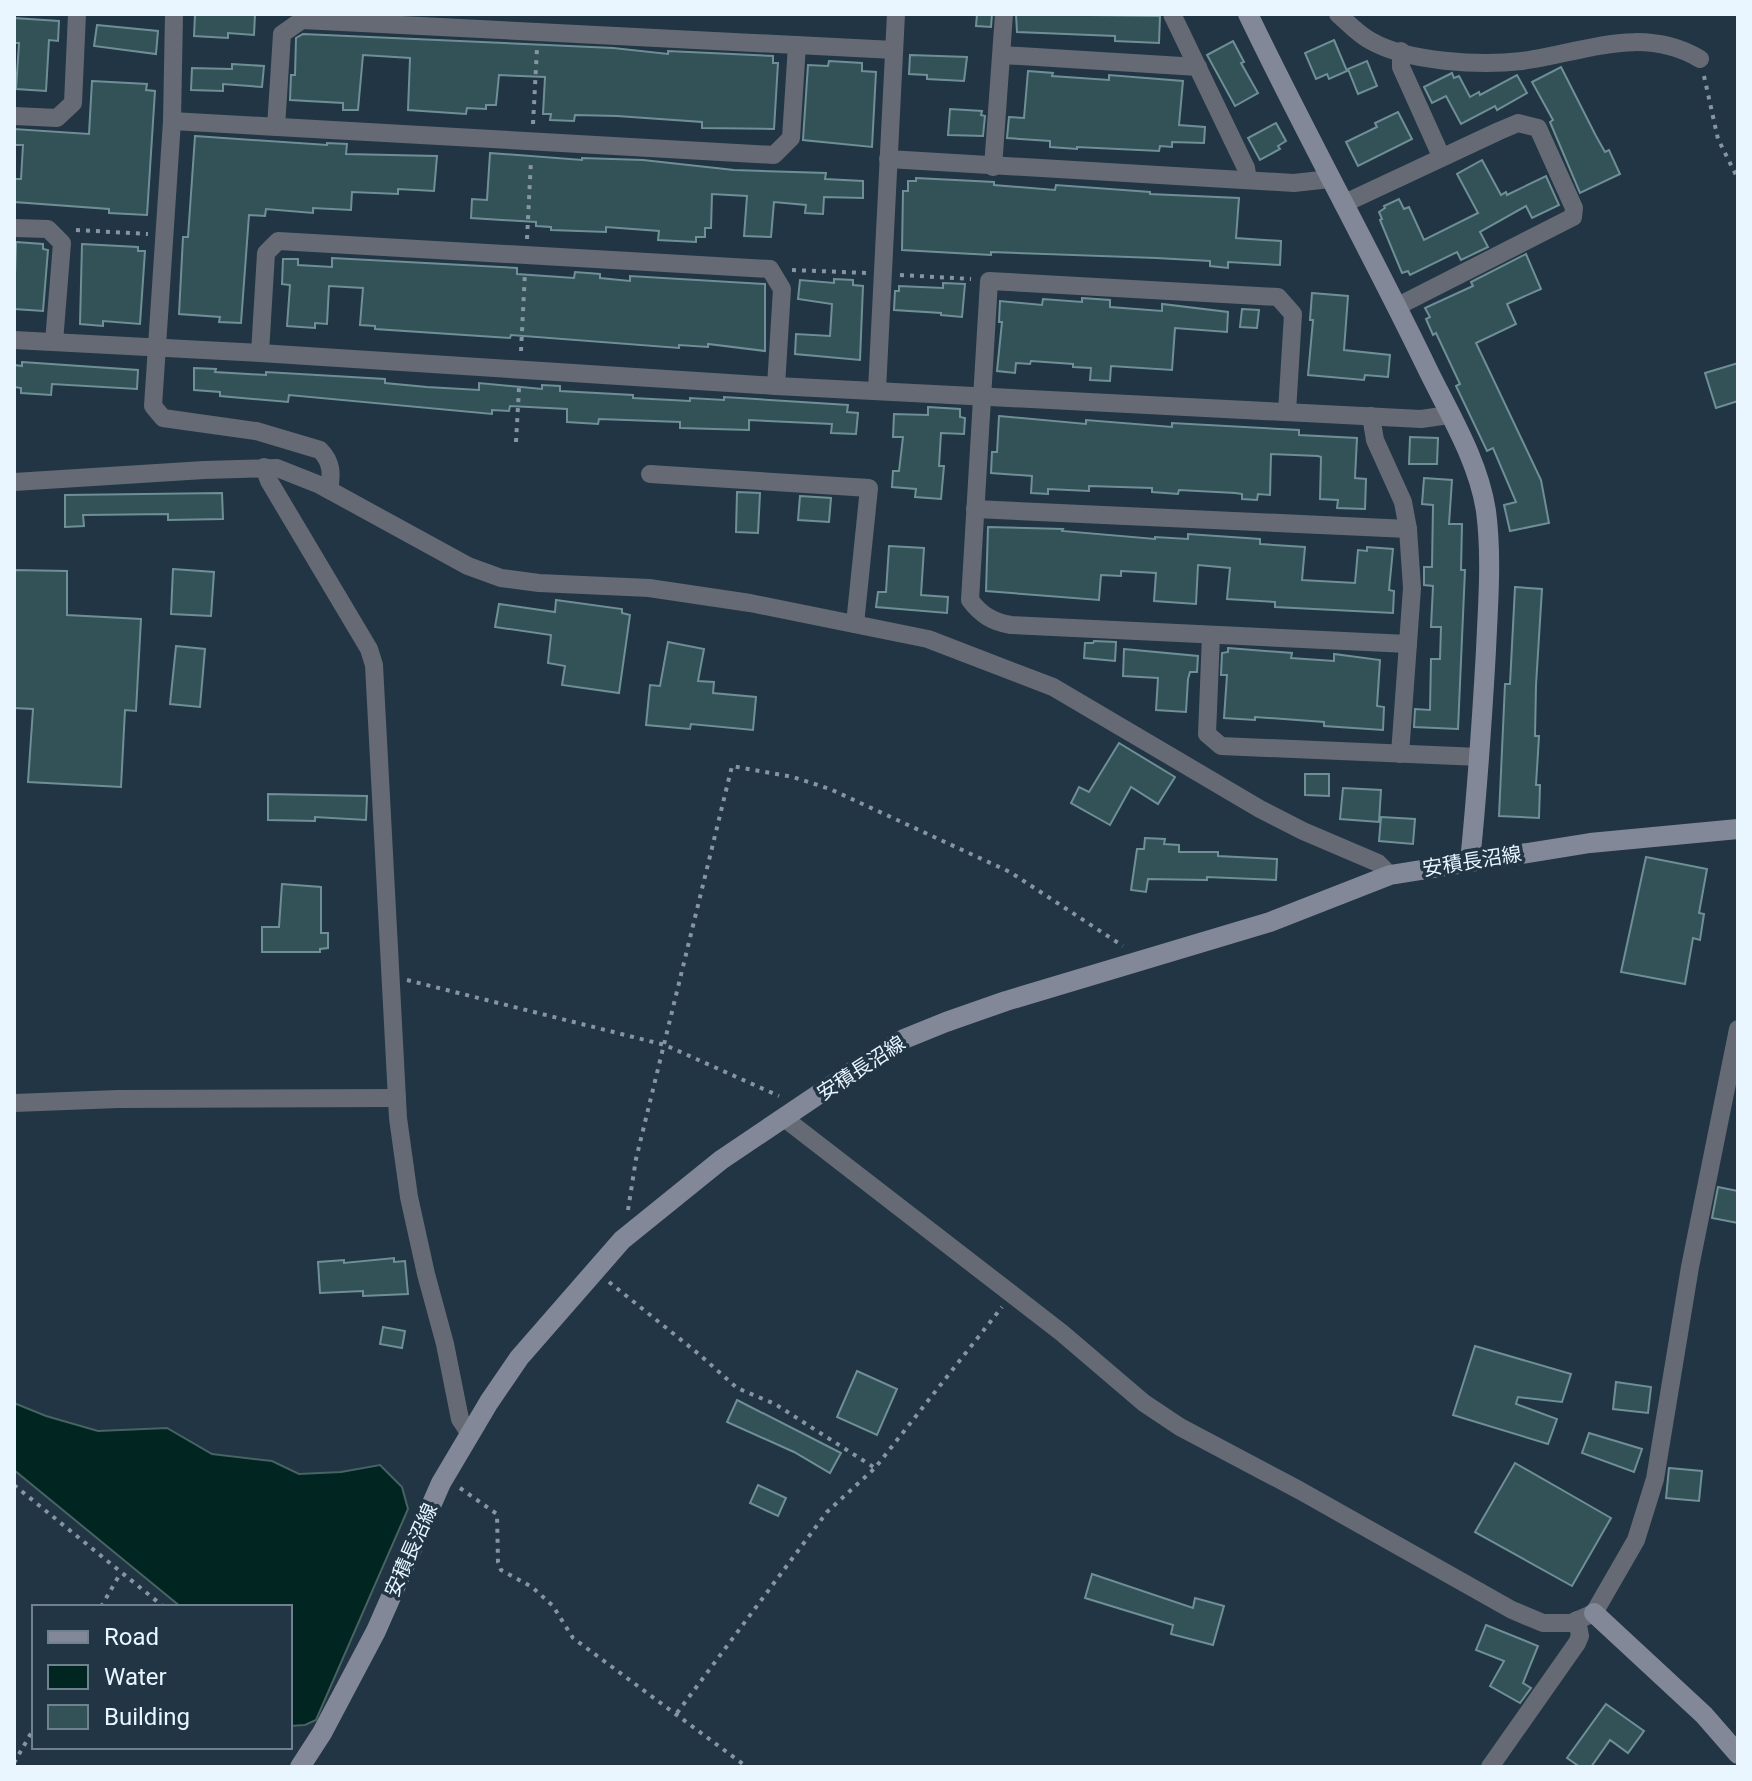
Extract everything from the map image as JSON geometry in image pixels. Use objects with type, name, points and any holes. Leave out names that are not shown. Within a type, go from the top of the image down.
[{"type":"main road","points":[[1248,14],[1330,179],[1398,306],[1478,478],[1485,510],[1489,595],[1480,757],[1470,862]]},
{"type":"main road","name":"安積長沼線","points":[[308,1765],[376,1631],[444,1479],[519,1358],[622,1240],[721,1160],[904,1039],[1006,1001],[1270,922],[1390,875],[1590,843],[1738,829]]},
{"type":"main road","points":[[1586,1616],[1704,1715],[1738,1754]]},
{"type":"street","points":[[14,116],[57,118],[73,103],[77,14]]},
{"type":"street","points":[[174,14],[172,121],[153,406],[163,418],[256,431],[320,450],[330,466],[332,477],[329,490]]},
{"type":"street","points":[[877,390],[896,14]]},
{"type":"street","points":[[993,167],[1004,14]]},
{"type":"street","points":[[1172,14],[1246,168],[1248,180]]},
{"type":"street","points":[[1338,14],[1371,41],[1450,61],[1491,63],[1524,60],[1587,47],[1644,41],[1674,45],[1700,59]]},
{"type":"street","points":[[276,127],[282,34],[302,20],[894,50]]},
{"type":"street","points":[[172,121],[774,155],[791,138],[797,45]]},
{"type":"street","points":[[1401,51],[1401,67],[1441,156]]},
{"type":"street","points":[[1002,55],[1198,67]]},
{"type":"street","points":[[1343,204],[1518,123],[1538,128],[1574,208],[1573,217],[1398,306]]},
{"type":"street","points":[[888,159],[1304,183],[1330,179]]},
{"type":"street","points":[[14,228],[48,229],[62,243],[54,342]]},
{"type":"street","points":[[260,353],[266,253],[278,241],[770,269],[782,289],[776,386]]},
{"type":"street","points":[[1287,412],[1293,314],[1278,297],[999,279],[989,281],[970,600],[992,621],[1011,625],[1408,644]]},
{"type":"street","points":[[14,340],[982,397],[1421,419],[1449,415]]},
{"type":"street","points":[[1371,416],[1375,440],[1395,480],[1408,529],[1412,588],[1400,754]]},
{"type":"street","points":[[264,467],[269,481],[369,649],[374,665],[397,1098],[409,1197],[460,1419],[470,1434]]},
{"type":"street","points":[[14,482],[264,467],[291,473],[329,490],[468,566],[501,578],[539,583],[649,588],[750,603],[941,643],[1053,687],[1260,809],[1378,863],[1390,875]]},
{"type":"street","points":[[650,474],[869,488],[855,624]]},
{"type":"street","points":[[975,509],[1408,529]]},
{"type":"street","points":[[1211,635],[1207,734],[1221,746],[1480,757]]},
{"type":"street","points":[[1490,1767],[1577,1643],[1586,1616],[1636,1540],[1650,1499],[1690,1267],[1738,1029]]},
{"type":"street","points":[[14,1103],[118,1099],[397,1098]]},
{"type":"street","points":[[792,1113],[1144,1403],[1180,1427],[1512,1610],[1543,1623],[1586,1616]]},
{"type":"path","points":[[516,442],[538,32]]},
{"type":"path","points":[[1700,59],[1718,139],[1738,179]]},
{"type":"path","points":[[55,236],[72,230],[164,235]]},
{"type":"path","points":[[622,1240],[636,1159],[732,766],[793,777],[830,789],[1010,872],[1130,950],[1137,963]]},
{"type":"path","points":[[389,975],[665,1045],[792,1113]]},
{"type":"path","points":[[595,1270],[737,1388],[775,1404],[875,1468]]},
{"type":"path","points":[[677,1713],[827,1512],[875,1468],[1013,1294]]},
{"type":"path","points":[[444,1479],[497,1514],[498,1562],[501,1570],[532,1587],[553,1606],[573,1638],[747,1767]]},
{"type":"path","points":[[14,1485],[161,1605]]},
{"type":"path","points":[[102,1605],[120,1573]]},
{"type":"path","points":[[14,1763],[32,1732]]},
{"type":"water","points":[[14,1403],[98,1431],[167,1428],[212,1454],[272,1461],[299,1474],[341,1472],[380,1465],[402,1487],[408,1509],[316,1720],[292,1726],[292,1605],[179,1605],[14,1470]]},
{"type":"building","points":[[195,14],[255,14],[254,35],[228,33],[228,38],[194,36]]},
{"type":"building","points":[[977,14],[992,14],[991,27],[976,26]]},
{"type":"building","points":[[1016,14],[1160,16],[1159,43],[1115,41],[1115,36],[1017,32]]},
{"type":"building","points":[[14,18],[59,21],[58,41],[49,40],[46,91],[16,89],[19,43],[14,43]]},
{"type":"building","points":[[97,25],[158,31],[156,54],[94,46]]},
{"type":"building","points":[[303,34],[613,48],[668,54],[668,51],[773,56],[773,63],[778,63],[774,129],[702,128],[702,122],[617,116],[575,115],[574,121],[550,120],[551,114],[543,114],[545,77],[499,75],[496,105],[486,105],[486,109],[467,108],[466,114],[408,110],[410,58],[363,55],[358,110],[343,110],[343,103],[290,100],[291,75],[295,75],[296,38]]},
{"type":"building","points":[[1334,40],[1347,71],[1329,79],[1327,74],[1316,79],[1305,53]]},
{"type":"building","points":[[1233,41],[1258,93],[1235,106],[1207,55]]},
{"type":"building","points":[[910,55],[967,57],[964,81],[927,79],[927,75],[909,74]]},
{"type":"building","points":[[829,61],[862,63],[862,71],[876,72],[872,147],[803,140],[808,65],[828,66]]},
{"type":"building","points":[[1367,61],[1377,86],[1358,94],[1348,69]]},
{"type":"building","points":[[232,64],[264,66],[262,87],[223,84],[223,91],[191,90],[192,68],[232,69]]},
{"type":"building","points":[[1561,67],[1596,136],[1605,152],[1609,150],[1620,174],[1580,193],[1550,122],[1553,120],[1532,82]]},
{"type":"building","points":[[1028,71],[1109,80],[1109,75],[1183,81],[1179,125],[1205,127],[1204,143],[1172,142],[1172,147],[1160,146],[1159,151],[1077,149],[1050,147],[1050,141],[1007,138],[1009,117],[1024,118]]},
{"type":"building","points":[[1452,73],[1454,78],[1459,76],[1470,97],[1479,92],[1480,95],[1517,75],[1527,93],[1497,110],[1495,106],[1461,124],[1446,96],[1432,103],[1424,87]]},
{"type":"building","points":[[92,81],[147,84],[146,90],[155,91],[147,215],[14,202],[14,179],[21,179],[23,145],[14,145],[14,129],[89,134]]},
{"type":"building","points":[[950,109],[982,111],[981,115],[985,116],[983,136],[948,135]]},
{"type":"building","points":[[1398,112],[1412,139],[1358,166],[1346,142],[1377,127],[1375,123]]},
{"type":"building","points":[[1276,123],[1286,141],[1278,146],[1280,149],[1260,160],[1248,138]]},
{"type":"building","points":[[195,136],[347,144],[346,154],[437,156],[434,191],[398,189],[398,194],[352,192],[351,210],[313,208],[313,213],[266,209],[265,216],[249,215],[241,323],[219,322],[220,317],[179,314],[183,237],[188,237]]},
{"type":"building","points":[[490,153],[582,160],[643,160],[734,170],[826,173],[825,179],[863,181],[863,198],[824,197],[823,214],[805,213],[806,205],[774,202],[771,237],[744,236],[747,196],[712,194],[711,228],[705,228],[705,237],[696,237],[696,242],[658,240],[659,231],[606,227],[606,232],[551,230],[551,227],[536,226],[536,222],[471,218],[472,199],[487,200]]},
{"type":"building","points":[[1482,160],[1501,195],[1546,176],[1559,205],[1532,218],[1526,206],[1480,232],[1488,247],[1461,260],[1457,252],[1410,275],[1408,271],[1402,273],[1379,212],[1399,199],[1404,209],[1409,207],[1424,240],[1478,213],[1457,174]]},
{"type":"building","points":[[916,178],[994,182],[994,185],[1055,190],[1056,185],[1239,198],[1236,238],[1281,241],[1280,265],[1228,262],[1228,268],[1210,266],[1210,261],[1156,258],[902,250],[903,191],[908,191],[908,181],[916,181]]},
{"type":"building","points":[[16,242],[43,244],[43,249],[48,250],[43,311],[14,309]]},
{"type":"building","points":[[82,244],[138,247],[138,251],[145,251],[140,324],[103,321],[103,326],[80,324]]},
{"type":"building","points":[[1526,254],[1541,289],[1507,304],[1516,324],[1476,343],[1541,480],[1549,523],[1510,531],[1504,505],[1516,502],[1493,448],[1487,451],[1456,386],[1460,384],[1436,333],[1433,335],[1425,308],[1473,286],[1471,282]]},
{"type":"building","points":[[332,258],[517,268],[517,274],[574,278],[575,272],[630,281],[630,276],[765,284],[765,351],[708,344],[708,347],[679,345],[679,348],[511,335],[510,338],[375,329],[375,326],[360,325],[363,288],[329,286],[327,324],[315,323],[315,328],[287,326],[290,285],[282,284],[283,259],[298,259],[298,265],[332,267]]},
{"type":"building","points":[[834,279],[853,280],[853,285],[863,286],[860,360],[795,354],[796,334],[830,336],[832,304],[798,299],[800,280],[834,283]]},
{"type":"building","points":[[943,283],[965,284],[962,317],[894,310],[895,291],[899,291],[899,286],[943,288]]},
{"type":"building","points":[[1312,293],[1348,296],[1344,350],[1390,355],[1388,377],[1365,375],[1364,380],[1308,375]]},
{"type":"building","points":[[1082,298],[1110,300],[1110,307],[1162,311],[1162,304],[1228,312],[1227,332],[1175,328],[1172,370],[1111,366],[1110,381],[1090,380],[1091,368],[1073,367],[1073,364],[1031,361],[1030,364],[1016,363],[1015,373],[997,371],[1002,322],[999,322],[1000,301],[1042,305],[1043,299],[1082,302]]},
{"type":"building","points":[[1242,309],[1259,310],[1257,328],[1240,327]]},
{"type":"building","points":[[22,362],[138,370],[137,389],[52,384],[51,395],[21,393],[21,388],[14,387],[14,365],[22,366]]},
{"type":"building","points":[[1738,363],[1738,401],[1716,408],[1705,373]]},
{"type":"building","points":[[194,368],[266,375],[266,372],[385,379],[385,383],[479,390],[479,383],[542,389],[542,385],[560,386],[560,391],[633,395],[633,398],[690,401],[690,398],[724,400],[724,397],[848,405],[847,412],[858,413],[856,434],[831,433],[832,424],[749,420],[749,430],[680,428],[680,422],[599,419],[598,424],[567,422],[567,409],[510,406],[509,411],[492,410],[492,414],[289,395],[288,402],[220,396],[220,392],[194,390]]},
{"type":"building","points":[[928,407],[960,409],[960,417],[965,418],[964,434],[941,433],[939,466],[944,466],[941,499],[915,497],[916,489],[892,487],[893,471],[899,471],[903,437],[893,437],[894,414],[928,415]]},
{"type":"building","points":[[999,416],[1086,424],[1086,420],[1172,427],[1172,423],[1299,430],[1299,435],[1357,438],[1355,478],[1366,479],[1365,509],[1337,508],[1338,500],[1320,499],[1321,457],[1318,456],[1271,454],[1270,495],[1258,494],[1257,500],[1242,499],[1242,494],[1235,493],[1179,490],[1178,494],[1152,492],[1152,488],[1089,486],[1089,491],[1048,489],[1048,494],[1031,493],[1032,476],[991,473],[992,452],[997,452]]},
{"type":"building","points":[[1410,437],[1438,438],[1437,464],[1409,464]]},
{"type":"building","points":[[1424,478],[1452,480],[1449,524],[1462,524],[1461,570],[1465,570],[1458,729],[1414,727],[1415,709],[1430,710],[1431,659],[1440,659],[1441,627],[1431,627],[1433,586],[1424,585],[1424,567],[1432,567],[1433,505],[1422,504]]},
{"type":"building","points":[[737,492],[760,493],[758,533],[736,532]]},
{"type":"building","points":[[222,493],[223,519],[168,520],[168,514],[83,515],[84,526],[65,527],[65,495]]},
{"type":"building","points":[[800,496],[831,498],[829,522],[798,520]]},
{"type":"building","points":[[988,527],[1063,529],[1155,539],[1188,539],[1188,534],[1260,539],[1260,544],[1305,547],[1302,580],[1355,583],[1358,550],[1367,551],[1367,547],[1393,549],[1389,590],[1394,591],[1393,613],[1275,607],[1275,602],[1227,599],[1230,568],[1198,565],[1196,604],[1154,601],[1156,573],[1121,571],[1121,576],[1101,575],[1099,600],[986,591]]},
{"type":"building","points":[[889,546],[924,548],[921,595],[948,597],[947,613],[876,607],[878,592],[886,592]]},
{"type":"building","points":[[173,569],[214,572],[211,616],[171,614]]},
{"type":"building","points":[[14,570],[67,571],[67,615],[141,619],[136,711],[125,710],[121,787],[28,782],[33,709],[14,708]]},
{"type":"building","points":[[1515,587],[1542,589],[1535,736],[1539,736],[1536,785],[1540,785],[1539,818],[1499,816],[1505,684],[1510,684]]},
{"type":"building","points":[[556,600],[622,609],[622,613],[630,615],[619,693],[562,685],[565,666],[548,663],[551,635],[495,627],[499,604],[555,612]]},
{"type":"building","points":[[668,642],[704,649],[698,681],[714,682],[713,693],[756,697],[753,730],[691,724],[690,729],[646,725],[650,685],[660,686]]},
{"type":"building","points":[[1116,642],[1115,661],[1084,658],[1085,643]]},
{"type":"building","points":[[176,646],[205,649],[200,707],[170,704]]},
{"type":"building","points":[[1228,648],[1292,653],[1291,658],[1334,661],[1334,654],[1380,660],[1377,706],[1384,707],[1383,730],[1324,726],[1324,722],[1224,718],[1227,675],[1221,675],[1222,653],[1228,652]]},
{"type":"building","points":[[1124,649],[1198,656],[1197,672],[1190,672],[1188,679],[1186,712],[1156,710],[1158,678],[1123,676]]},
{"type":"building","points":[[1119,743],[1175,777],[1158,804],[1131,787],[1110,825],[1071,803],[1079,787],[1089,792]]},
{"type":"building","points":[[1305,774],[1329,774],[1329,796],[1305,795]]},
{"type":"building","points":[[1343,788],[1381,790],[1379,822],[1340,819]]},
{"type":"building","points":[[268,794],[367,796],[366,820],[315,817],[315,821],[268,820]]},
{"type":"building","points":[[1381,817],[1415,819],[1413,844],[1379,841]]},
{"type":"building","points":[[1145,838],[1165,839],[1164,844],[1179,845],[1179,852],[1218,852],[1218,856],[1277,859],[1276,880],[1207,877],[1207,880],[1148,879],[1146,892],[1131,890],[1137,849],[1144,849]]},
{"type":"building","points":[[1646,857],[1707,869],[1699,913],[1704,914],[1700,940],[1693,938],[1685,984],[1621,972]]},
{"type":"building","points":[[282,884],[321,887],[321,933],[328,933],[328,948],[320,949],[320,952],[262,952],[262,927],[279,927]]},
{"type":"building","points":[[1718,1187],[1738,1191],[1738,1223],[1712,1218]]},
{"type":"building","points":[[394,1258],[394,1262],[405,1261],[408,1294],[363,1296],[363,1291],[320,1293],[318,1262]]},
{"type":"building","points":[[383,1327],[405,1331],[402,1348],[380,1344]]},
{"type":"building","points":[[1475,1346],[1571,1374],[1562,1402],[1518,1397],[1516,1404],[1557,1419],[1548,1444],[1453,1415]]},
{"type":"building","points":[[857,1371],[897,1389],[877,1435],[837,1417]]},
{"type":"building","points":[[1616,1382],[1651,1387],[1648,1413],[1613,1409]]},
{"type":"building","points":[[737,1400],[841,1453],[830,1473],[794,1452],[727,1422]]},
{"type":"building","points":[[1589,1433],[1642,1449],[1634,1472],[1582,1453]]},
{"type":"building","points":[[1515,1463],[1611,1518],[1572,1586],[1475,1532]]},
{"type":"building","points":[[1669,1468],[1702,1471],[1699,1501],[1666,1498]]},
{"type":"building","points":[[758,1485],[786,1498],[778,1516],[750,1503]]},
{"type":"building","points":[[1092,1574],[1193,1608],[1195,1598],[1224,1606],[1213,1645],[1171,1634],[1173,1625],[1085,1598]]},
{"type":"building","points":[[1486,1625],[1538,1646],[1523,1683],[1531,1688],[1520,1703],[1490,1686],[1504,1661],[1476,1650]]},
{"type":"building","points":[[1606,1704],[1644,1731],[1628,1753],[1610,1740],[1591,1767],[1580,1767],[1567,1758]]}]
